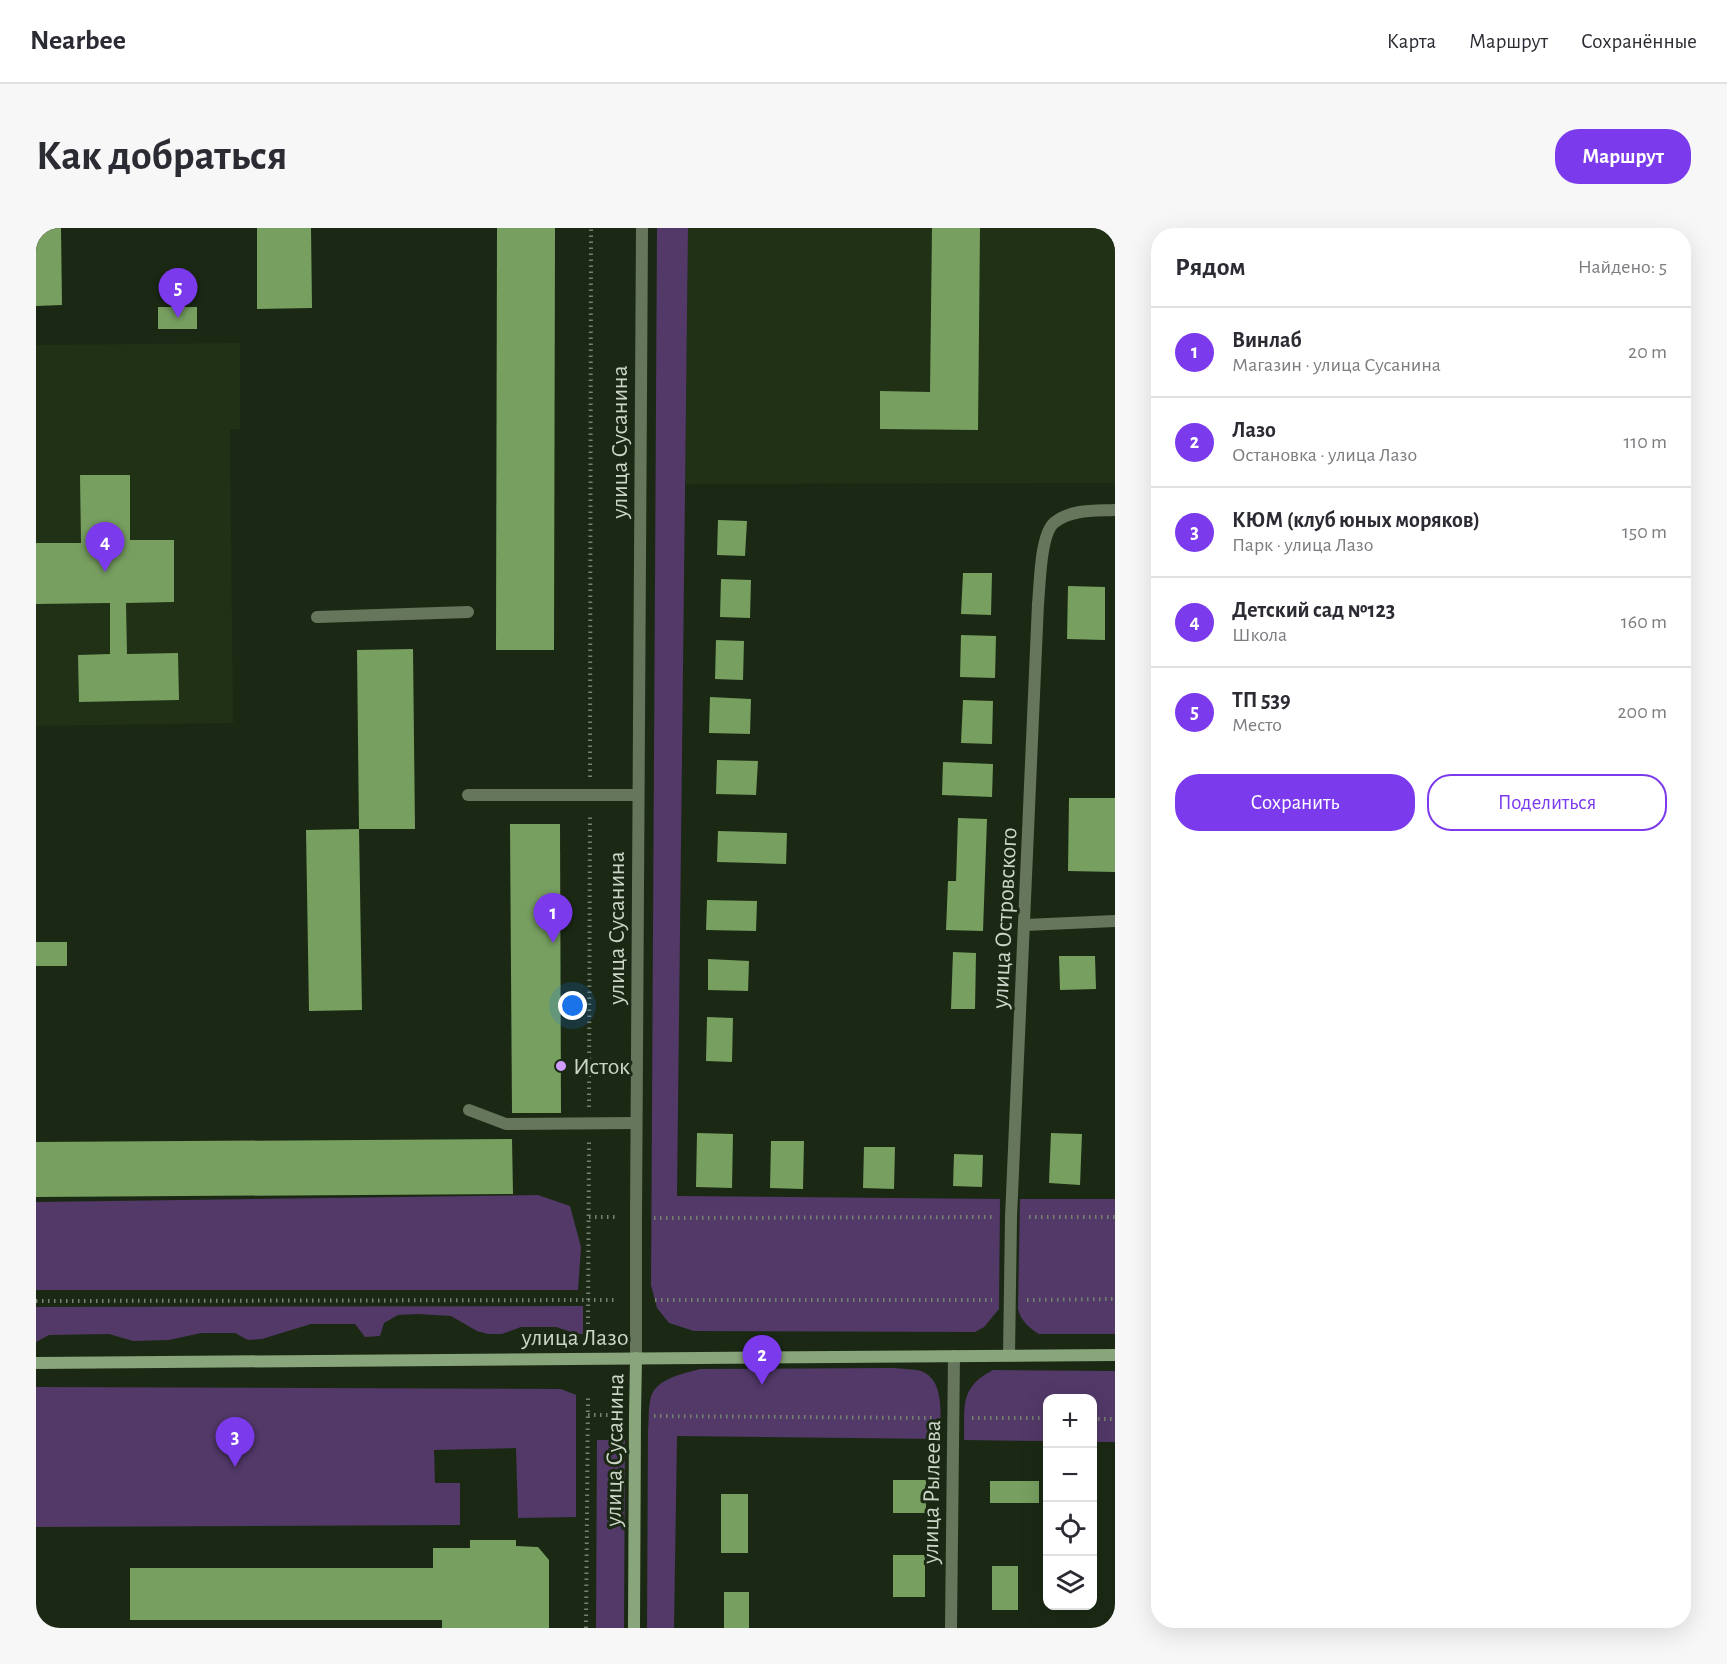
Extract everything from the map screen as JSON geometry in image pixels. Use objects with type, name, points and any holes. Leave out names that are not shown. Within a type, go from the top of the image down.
[{"type":"main road","name":"улица Лазо","points":[[36,1363],[1115,1355]]},
{"type":"main road","name":"улица Сусанина","points":[[634,1628],[636,1358]]},
{"type":"street","name":"улица Сусанина","points":[[636,1358],[642,228]]},
{"type":"street","name":"улица Островского","points":[[1009,1355],[1011,1217],[1038,604],[1043,543],[1053,522],[1069,515],[1088,511],[1115,510]]},
{"type":"street","points":[[317,617],[468,612]]},
{"type":"street","points":[[468,795],[638,795]]},
{"type":"street","points":[[1025,925],[1115,921]]},
{"type":"street","points":[[469,1110],[506,1124],[636,1123]]},
{"type":"street","name":"улица Рылеева","points":[[951,1628],[954,1356]]},
{"type":"path","points":[[588,1330],[591,228]]},
{"type":"path","points":[[589,1217],[1115,1217]]},
{"type":"path","points":[[36,1301],[1115,1299]]},
{"type":"path","points":[[586,1628],[588,1395]]},
{"type":"path","points":[[588,1415],[1043,1418]]},
{"type":"path","points":[[1097,1419],[1115,1419]]},
{"type":"shaded area","points":[[657,228],[688,228],[677,1196],[1000,1199],[999,1309],[984,1327],[975,1332],[694,1331],[669,1323],[657,1308],[651,1285]]},
{"type":"shaded area","points":[[688,228],[1115,228],[1115,483],[685,484]]},
{"type":"shaded area","points":[[240,343],[240,429],[230,430],[233,723],[36,726],[36,345]]},
{"type":"shaded area","points":[[538,1195],[570,1206],[581,1247],[578,1290],[36,1290],[36,1202]]},
{"type":"shaded area","points":[[1020,1199],[1115,1199],[1115,1334],[1039,1334],[1023,1321],[1018,1309]]},
{"type":"shaded area","points":[[583,1306],[583,1334],[556,1327],[521,1327],[502,1334],[488,1334],[477,1331],[451,1316],[418,1314],[398,1315],[384,1323],[380,1336],[365,1337],[355,1324],[311,1324],[262,1339],[248,1340],[235,1333],[201,1333],[169,1340],[133,1341],[109,1334],[49,1335],[36,1342],[36,1307]]},
{"type":"shaded area","points":[[893,1368],[921,1371],[935,1383],[941,1411],[940,1439],[677,1436],[674,1628],[647,1628],[648,1431],[650,1401],[657,1387],[669,1379],[700,1369]]},
{"type":"shaded area","points":[[993,1370],[1115,1371],[1115,1442],[1097,1442],[1097,1394],[1043,1394],[1043,1441],[964,1440],[966,1399],[974,1384]]},
{"type":"shaded area","points":[[36,1387],[561,1389],[576,1395],[576,1517],[518,1518],[516,1448],[434,1450],[435,1483],[460,1483],[460,1525],[36,1527]]},
{"type":"shaded area","points":[[597,1440],[625,1440],[624,1628],[596,1628]]},
{"type":"building","points":[[36,228],[61,228],[62,305],[36,306]]},
{"type":"building","points":[[257,228],[311,228],[312,308],[257,309]]},
{"type":"building","points":[[497,228],[555,228],[554,650],[496,650]]},
{"type":"building","points":[[932,228],[980,228],[978,430],[880,429],[880,391],[930,392]]},
{"type":"building","points":[[158,307],[197,307],[197,329],[158,329]]},
{"type":"building","points":[[80,475],[130,475],[130,540],[174,540],[174,602],[126,603],[127,654],[178,653],[179,700],[79,702],[78,655],[110,654],[110,603],[36,604],[36,543],[81,543]]},
{"type":"building","points":[[718,520],[747,521],[745,556],[717,555]]},
{"type":"building","points":[[963,573],[992,573],[991,615],[961,614]]},
{"type":"building","points":[[721,579],[751,580],[750,618],[720,617]]},
{"type":"building","points":[[1068,586],[1105,587],[1105,640],[1067,639]]},
{"type":"building","points":[[961,635],[996,636],[995,678],[960,677]]},
{"type":"building","points":[[716,640],[744,641],[743,680],[715,679]]},
{"type":"building","points":[[413,649],[415,829],[359,829],[357,650]]},
{"type":"building","points":[[710,697],[751,699],[750,734],[709,733]]},
{"type":"building","points":[[963,700],[993,701],[992,744],[961,743]]},
{"type":"building","points":[[717,760],[758,761],[756,795],[716,794]]},
{"type":"building","points":[[943,762],[993,764],[992,797],[942,795]]},
{"type":"building","points":[[1069,798],[1115,798],[1115,872],[1068,871]]},
{"type":"building","points":[[958,818],[987,819],[983,931],[946,930],[948,881],[956,881]]},
{"type":"building","points":[[510,824],[560,824],[561,1113],[512,1113]]},
{"type":"building","points":[[359,829],[362,1010],[309,1011],[306,830]]},
{"type":"building","points":[[718,831],[787,833],[786,864],[717,862]]},
{"type":"building","points":[[707,900],[757,901],[756,931],[706,930]]},
{"type":"building","points":[[36,942],[67,942],[67,966],[36,966]]},
{"type":"building","points":[[953,952],[976,953],[975,1009],[951,1009]]},
{"type":"building","points":[[1059,956],[1095,956],[1096,989],[1060,990]]},
{"type":"building","points":[[708,959],[749,961],[748,991],[708,990]]},
{"type":"building","points":[[707,1017],[733,1018],[732,1062],[706,1061]]},
{"type":"building","points":[[697,1133],[733,1134],[732,1188],[696,1187]]},
{"type":"building","points":[[1051,1133],[1082,1134],[1080,1185],[1049,1183]]},
{"type":"building","points":[[512,1139],[513,1194],[36,1197],[36,1142]]},
{"type":"building","points":[[771,1141],[804,1141],[803,1189],[770,1188]]},
{"type":"building","points":[[864,1147],[895,1147],[894,1189],[863,1188]]},
{"type":"building","points":[[954,1154],[983,1155],[982,1187],[953,1186]]},
{"type":"building","points":[[893,1480],[926,1480],[926,1513],[893,1513]]},
{"type":"building","points":[[990,1481],[1039,1481],[1039,1503],[990,1503]]},
{"type":"building","points":[[721,1494],[748,1494],[748,1553],[721,1553]]},
{"type":"building","points":[[470,1540],[516,1540],[516,1546],[538,1547],[549,1560],[549,1628],[442,1628],[442,1620],[130,1620],[130,1568],[433,1568],[433,1548],[470,1548]]},
{"type":"building","points":[[893,1555],[925,1555],[925,1597],[893,1597]]},
{"type":"building","points":[[992,1566],[1018,1566],[1018,1610],[992,1610]]},
{"type":"building","points":[[724,1592],[749,1592],[749,1628],[724,1628]]},
{"type":"place","name":"ТП 539","points":[[178,318]]},
{"type":"place","name":"Детский сад №123","points":[[105,572]]},
{"type":"place","name":"Винлаб","points":[[553,943]]},
{"type":"place","name":"Исток","points":[[561,1066]]},
{"type":"place","name":"Лазо","points":[[762,1385]]},
{"type":"place","name":"КЮМ (клуб юных моряков)","points":[[235,1467]]}]
